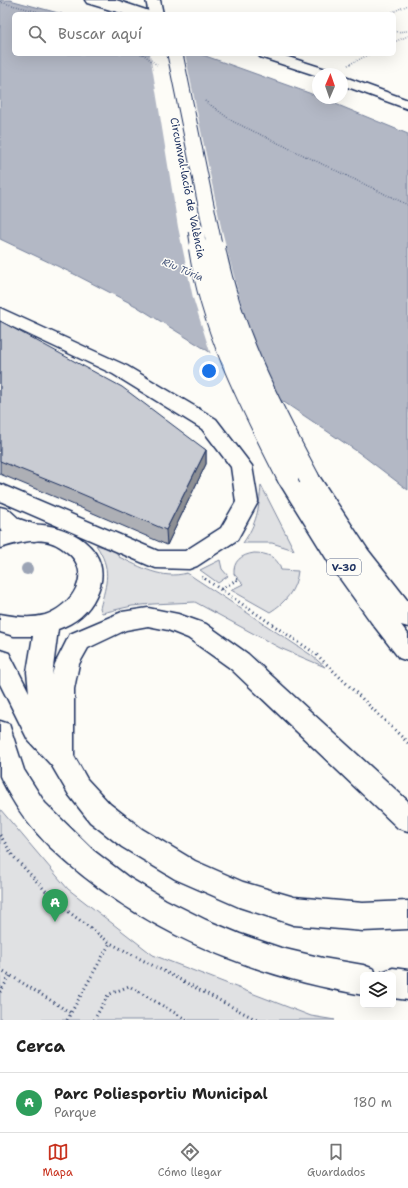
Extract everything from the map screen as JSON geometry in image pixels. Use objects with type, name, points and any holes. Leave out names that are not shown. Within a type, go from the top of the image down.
[{"type":"main road","points":[[92,0],[131,12]]},
{"type":"main road","points":[[103,0],[138,12]]},
{"type":"main road","points":[[153,0],[156,12]]},
{"type":"main road","points":[[166,0],[168,12]]},
{"type":"main road","points":[[175,56],[222,283],[248,356],[270,405],[299,479],[408,618]]},
{"type":"main road","points":[[271,56],[312,69]]},
{"type":"main road","name":"Circumval·lació de València","points":[[162,61],[206,284],[229,355],[254,412],[299,479],[339,560],[379,615],[408,651]]},
{"type":"main road","points":[[348,82],[408,105]]},
{"type":"main road","points":[[0,314],[120,370],[209,424],[241,466],[247,502],[229,534],[194,567],[156,559],[0,492]]},
{"type":"main road","points":[[0,515],[11,525],[34,533],[57,536],[76,546],[87,557],[92,572],[90,588],[81,603],[67,615],[47,624],[28,627],[0,624]]},
{"type":"main road","points":[[0,540],[16,535],[34,533]]},
{"type":"main road","points":[[76,546],[106,537]]},
{"type":"main road","points":[[61,758],[61,689],[67,664],[78,642],[122,621],[148,616],[170,621],[197,631],[240,661],[408,819]]},
{"type":"main road","points":[[47,624],[39,672],[42,700],[61,758],[78,787],[100,813],[132,838],[185,870],[238,894],[294,911],[363,917],[408,914]]},
{"type":"main road","points":[[0,660],[37,732],[61,758]]},
{"type":"main road","points":[[0,732],[12,771],[36,812],[71,850],[117,887],[166,915],[224,943],[281,962],[360,980]]},
{"type":"main road","points":[[396,983],[408,985]]},
{"type":"path","points":[[0,2],[40,12]]},
{"type":"path","points":[[392,12],[408,5]]},
{"type":"path","points":[[396,32],[408,32]]},
{"type":"path","points":[[396,41],[408,36]]},
{"type":"path","points":[[148,56],[162,61]]},
{"type":"path","points":[[348,65],[366,56]]},
{"type":"path","points":[[202,99],[232,121],[408,204]]},
{"type":"path","points":[[194,567],[220,589],[316,654],[408,743]]},
{"type":"path","points":[[220,589],[238,579]]},
{"type":"path","points":[[0,835],[13,856],[57,903],[110,943],[257,1020]]},
{"type":"path","points":[[67,1020],[110,943]]},
{"type":"path","points":[[0,969],[71,1013]]},
{"type":"path","points":[[0,992],[10,976]]},
{"type":"path","points":[[94,1020],[108,995],[129,986],[187,1020]]},
{"type":"shaded area","points":[[261,485],[294,550],[272,543],[243,543],[248,536],[256,516]]},
{"type":"shaded area","points":[[96,545],[115,550],[119,557],[160,574],[178,575],[187,573],[311,655],[325,667],[280,648],[195,602],[132,606],[102,613],[100,608],[105,591],[107,576],[104,561]]},
{"type":"shaded area","points":[[254,553],[267,555],[275,559],[281,570],[298,571],[295,584],[289,595],[270,612],[231,590],[243,584],[234,574],[236,562],[245,555]]},
{"type":"shaded area","points":[[220,560],[222,569],[228,576],[218,583],[200,570]]},
{"type":"shaded area","points":[[0,809],[68,889],[153,955],[311,1016],[335,1020],[0,1020]]},
{"type":"water","name":"Riu Túria","points":[[0,0],[10,0],[55,12],[12,12],[12,56],[206,56],[312,94],[312,104],[336,104],[408,134],[408,490],[358,452],[205,349],[136,306],[74,274],[0,239]]},
{"type":"pier","points":[[150,56],[185,56],[221,227],[240,299],[258,353],[281,403],[211,355],[193,298],[178,227]]},
{"type":"building","points":[[0,321],[122,387],[206,450],[166,530],[0,461]]},
{"type":"place","name":"Parc Poliesportiu Municipal","points":[[55,922]]}]
